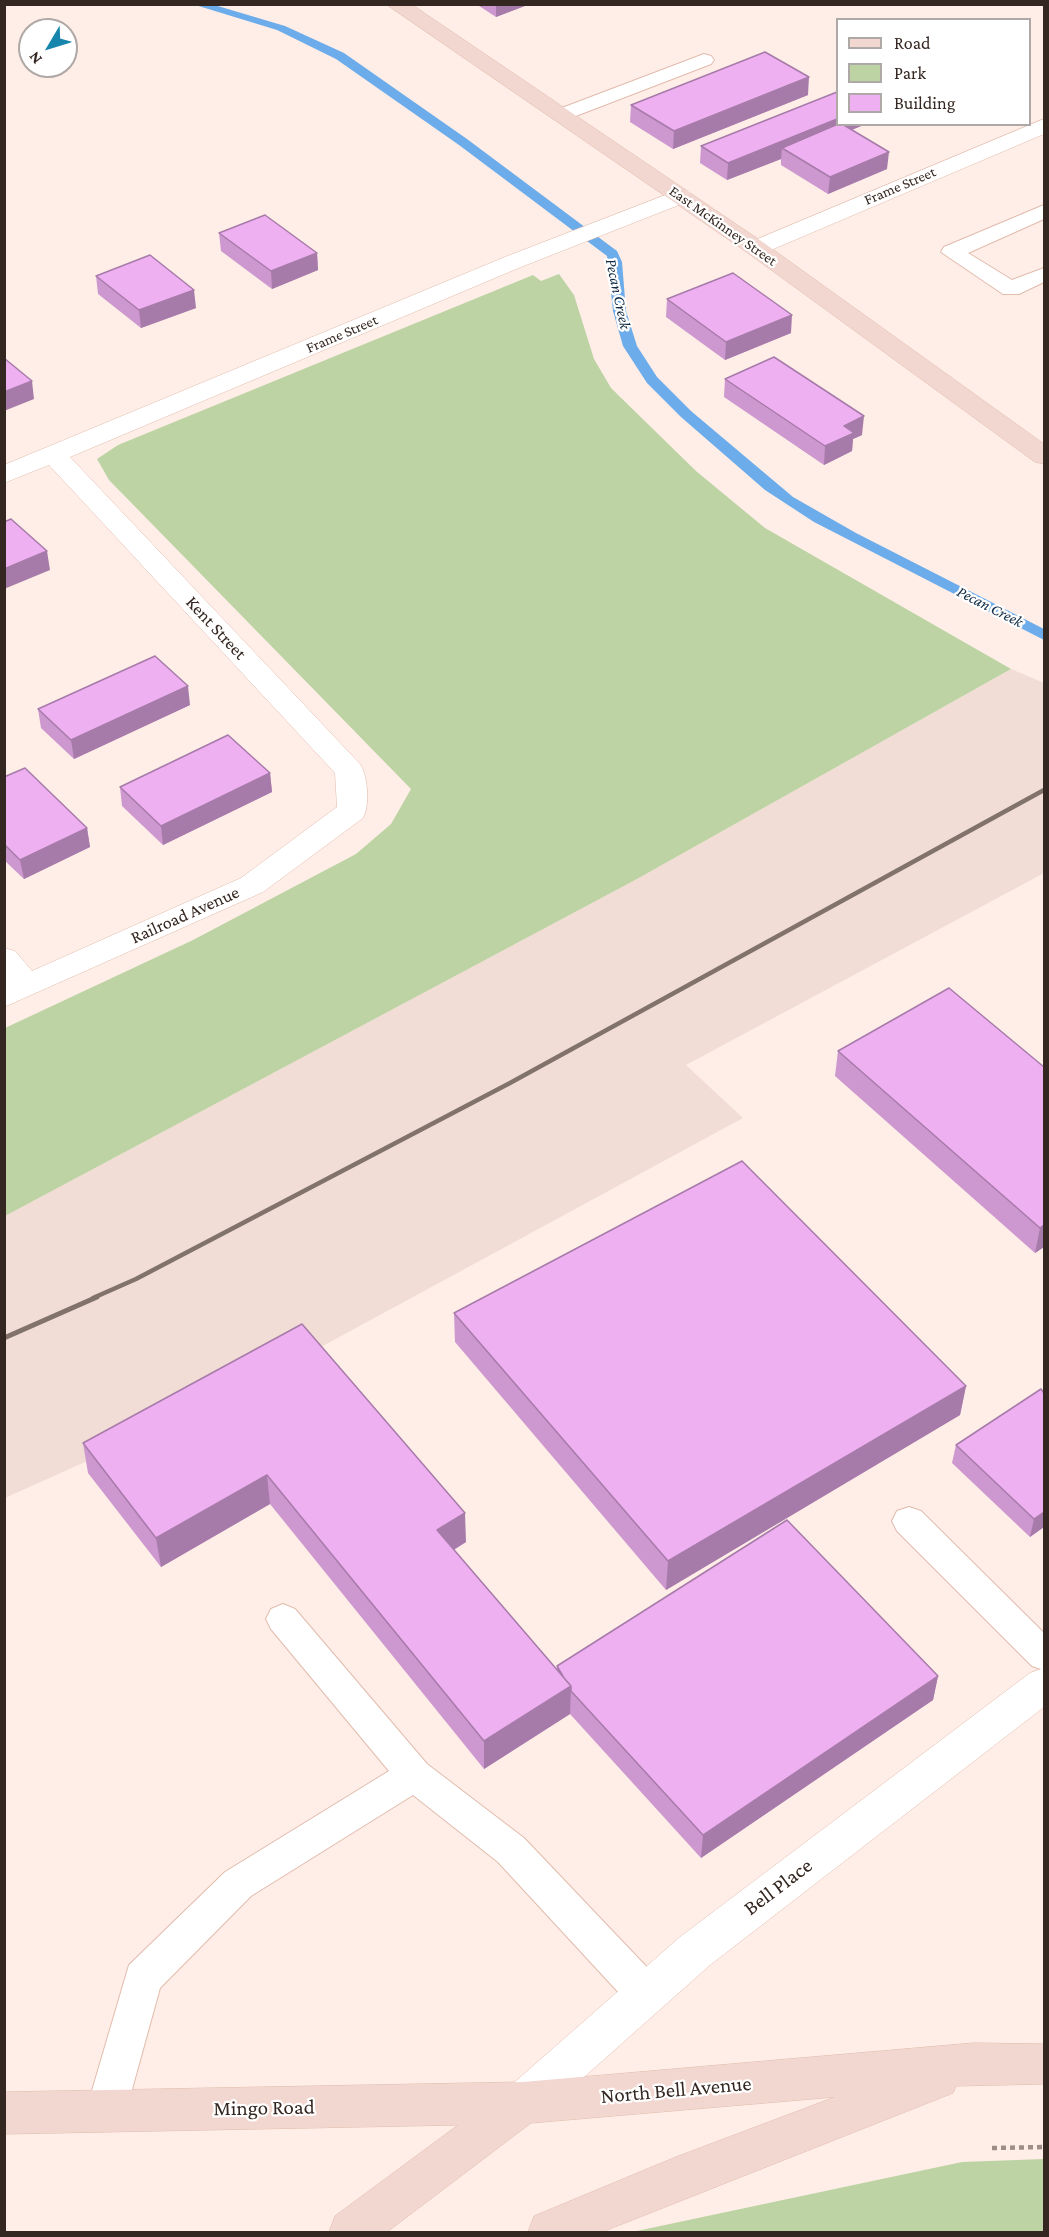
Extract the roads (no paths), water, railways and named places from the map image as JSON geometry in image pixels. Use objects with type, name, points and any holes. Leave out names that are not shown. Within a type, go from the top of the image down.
[{"type":"main road","name":"East McKinney Street","points":[[396,4],[756,248],[1044,456]]},
{"type":"main road","name":"North Bell Avenue","points":[[523,2103],[974,2064],[1044,2064]]},
{"type":"main road","points":[[550,2232],[676,2179],[974,2064]]},
{"type":"main road","name":"Mingo Road","points":[[4,2113],[523,2103]]},
{"type":"main road","points":[[351,2232],[523,2103]]},
{"type":"street","name":"Frame Street","points":[[756,248],[1044,126]]},
{"type":"street","name":"Frame Street","points":[[4,475],[513,262],[681,196]]},
{"type":"street","name":"Kent Street","points":[[54,455],[350,771],[352,811]]},
{"type":"street","name":"Railroad Avenue","points":[[16,991],[252,885],[352,811]]},
{"type":"street","points":[[4,959],[16,991]]},
{"type":"street","name":"Bell Place","points":[[523,2103],[694,1951],[1044,1685]]},
{"type":"lane","points":[[561,115],[704,60]]},
{"type":"lane","points":[[1044,211],[952,252],[1011,289],[1044,274]]},
{"type":"lane","points":[[909,1521],[1044,1655]]},
{"type":"lane","points":[[283,1619],[414,1775],[511,1850],[645,1994]]},
{"type":"lane","points":[[106,2111],[143,1978],[238,1884],[414,1775]]},
{"type":"waterway","name":"Pecan Creek","points":[[197,4],[281,28],[340,56],[463,142],[612,254],[615,262],[615,285],[619,311],[630,346],[642,368],[674,403],[770,487],[850,537],[1044,635]]},
{"type":"railway","points":[[93,1298],[136,1279],[510,1083],[1044,790]]},
{"type":"railway","points":[[4,1338],[97,1297]]}]
